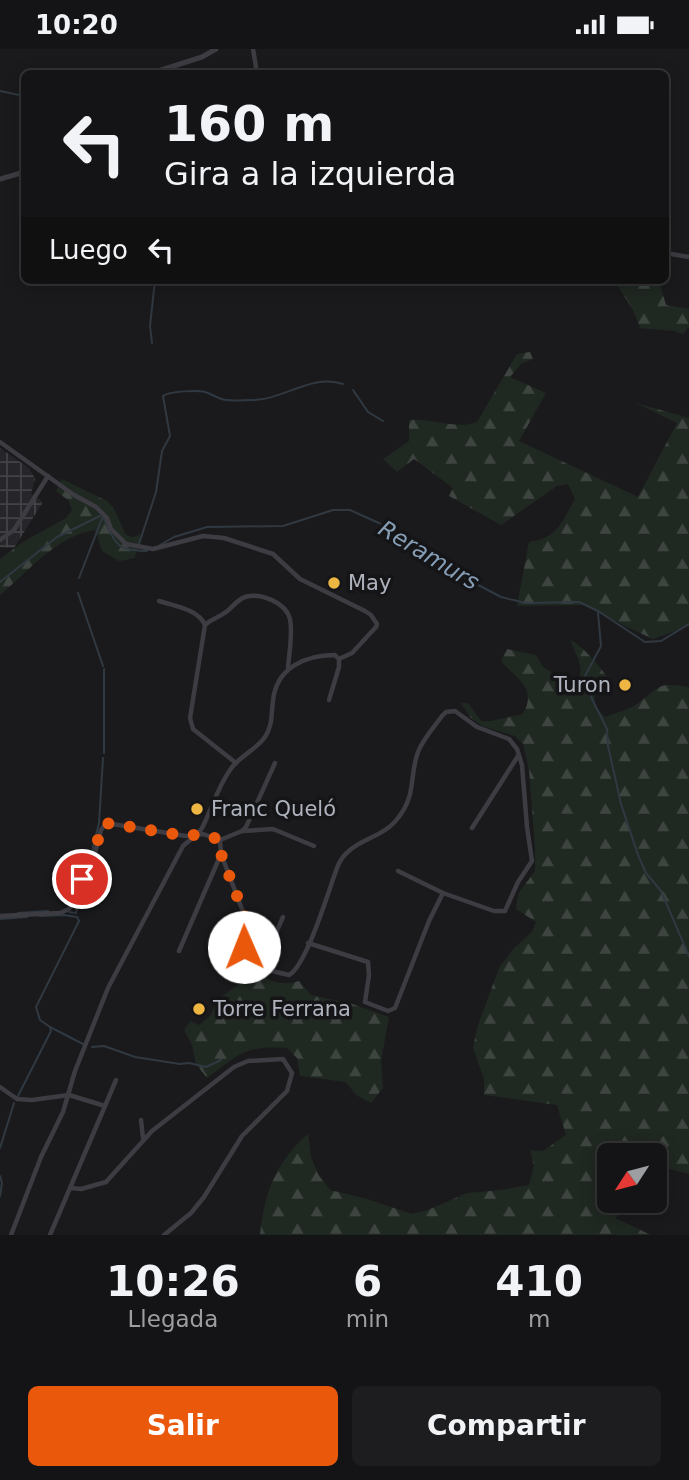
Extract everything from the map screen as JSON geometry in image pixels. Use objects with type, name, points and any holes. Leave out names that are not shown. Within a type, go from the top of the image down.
[{"type":"street","points":[[161,70],[202,57],[216,49]]},
{"type":"street","points":[[253,49],[256,70]]},
{"type":"street","points":[[0,180],[21,173]]},
{"type":"street","points":[[669,254],[689,257]]},
{"type":"street","points":[[0,442],[74,495],[96,506],[107,517],[111,529],[120,540],[135,546],[163,547],[203,536],[224,538],[268,551],[300,579],[371,615],[375,619],[376,627],[352,653],[339,659]]},
{"type":"street","points":[[0,540],[14,530],[48,476]]},
{"type":"street","points":[[11,1235],[41,1157],[69,1095],[75,1071],[108,988],[183,846],[201,829],[224,779],[236,763],[263,740],[268,731],[275,692],[288,668],[290,621],[286,609],[274,601],[258,597],[245,597],[223,615],[210,619],[205,625],[190,718],[193,729],[236,763]]},
{"type":"street","points":[[159,601],[195,614],[202,618],[205,625]]},
{"type":"street","points":[[288,668],[318,657],[335,655],[339,659],[339,667],[329,700]]},
{"type":"street","points":[[220,840],[221,854],[245,917],[246,952],[262,965],[282,975],[289,975],[296,969],[325,908],[340,860],[348,850],[380,833],[399,818],[411,793],[419,749],[446,712],[459,712],[477,727],[509,739],[519,755],[532,853],[531,866],[507,908],[503,912],[443,893],[398,871]]},
{"type":"street","points":[[472,828],[519,755]]},
{"type":"street","points":[[242,831],[275,763]]},
{"type":"street","points":[[0,916],[60,913],[69,909],[82,879],[90,872],[101,830],[106,823],[203,834],[220,840],[242,831],[273,829],[314,846]]},
{"type":"street","points":[[178,951],[221,854]]},
{"type":"street","points":[[308,943],[368,963],[370,967],[365,1002],[388,1011],[395,1008],[429,921],[443,893]]},
{"type":"street","points":[[262,965],[283,917]]},
{"type":"street","points":[[71,1188],[81,1189],[106,1182],[144,1139],[241,1063],[278,1058],[287,1062],[291,1068],[292,1079],[287,1091],[242,1136],[197,1206],[163,1235]]},
{"type":"street","points":[[50,1235],[116,1080]]},
{"type":"street","points":[[0,1087],[17,1099],[32,1100],[69,1095],[105,1106]]},
{"type":"street","points":[[141,1120],[144,1139]]},
{"type":"shaded area","points":[[0,448],[29,468],[35,479],[31,494],[43,502],[14,548],[0,547]]},
{"type":"green space","points":[[617,284],[660,284],[666,305],[689,309],[689,327],[683,334],[640,328],[633,310]]},
{"type":"green space","points":[[530,352],[533,359],[521,364],[510,377],[546,393],[519,441],[638,497],[677,423],[636,403],[689,418],[689,626],[653,639],[587,605],[517,606],[529,542],[547,537],[558,528],[575,499],[568,484],[557,486],[501,525],[449,496],[453,488],[414,459],[397,472],[383,459],[409,441],[409,420],[461,425],[477,422],[517,354]]},
{"type":"green space","points":[[62,479],[107,501],[113,507],[126,535],[133,537],[141,534],[135,558],[119,561],[102,551],[95,530],[68,539],[55,547],[0,595],[0,559],[23,542],[66,518],[72,510],[68,500],[56,491]]},
{"type":"green space","points":[[570,640],[591,657],[608,679],[595,695],[594,705],[605,717],[633,706],[665,685],[689,687],[689,1174],[667,1168],[667,1143],[597,1143],[597,1213],[621,1213],[615,1218],[651,1235],[260,1235],[265,1205],[274,1179],[288,1156],[308,1134],[311,1157],[318,1174],[330,1190],[412,1214],[467,1193],[529,1185],[534,1166],[530,1150],[543,1151],[566,1135],[557,1105],[484,1095],[484,1079],[473,1048],[477,1028],[499,968],[514,948],[532,932],[536,922],[516,909],[518,894],[535,871],[535,847],[529,770],[523,744],[515,736],[482,726],[470,717],[461,703],[468,703],[481,721],[523,714],[528,697],[523,684],[501,661],[507,649],[536,655],[543,667],[575,686],[581,669]]},
{"type":"green space","points":[[257,971],[276,982],[299,981],[311,995],[352,1004],[389,1017],[381,1061],[383,1088],[371,1103],[356,1095],[346,1082],[300,1076],[297,1058],[287,1048],[261,1048],[243,1053],[207,1078],[196,1064],[192,1045],[184,1030],[190,1021],[199,1025],[211,1015],[217,1000]]},
{"type":"waterway","points":[[0,91],[21,95]]},
{"type":"waterway","points":[[152,343],[150,326],[155,284]]},
{"type":"waterway","points":[[139,544],[156,492],[162,451],[170,436],[163,396],[196,391],[226,400],[253,400],[276,396],[320,382],[343,384]]},
{"type":"waterway","points":[[353,390],[368,412],[383,421]]},
{"type":"waterway","name":"Reramurs","points":[[160,545],[174,537],[207,527],[283,526],[333,510],[350,510],[392,529],[454,572],[501,597],[526,603],[579,602],[598,611],[645,642],[661,641],[689,624]]},
{"type":"waterway","name":"Reramurs","points":[[0,582],[57,537],[100,516]]},
{"type":"waterway","points":[[79,578],[103,516]]},
{"type":"waterway","name":"Reramurs","points":[[104,519],[115,541],[123,548],[147,551]]},
{"type":"waterway","points":[[78,593],[103,666]]},
{"type":"waterway","points":[[598,613],[601,646],[585,676],[592,699],[607,729],[608,746],[621,804],[638,855],[646,873],[661,891],[689,956]]},
{"type":"waterway","points":[[104,669],[104,753]]},
{"type":"waterway","points":[[87,871],[99,823],[103,758]]},
{"type":"waterway","points":[[69,912],[76,913],[85,879]]},
{"type":"waterway","points":[[18,913],[48,911]]},
{"type":"waterway","points":[[18,1096],[51,1031],[50,1027],[40,1020],[36,1007],[79,921],[77,917],[64,915],[40,916]]},
{"type":"waterway","points":[[0,919],[27,917]]},
{"type":"waterway","points":[[50,1027],[83,1044]]},
{"type":"waterway","points":[[92,1047],[104,1046],[135,1057],[206,1067],[221,1060]]},
{"type":"waterway","points":[[0,1148],[14,1103]]},
{"type":"waterway","points":[[0,1176],[0,1196]]},
{"type":"place","name":"May","points":[[334,583]]},
{"type":"place","name":"Turon","points":[[625,685]]},
{"type":"place","name":"Franc Queló","points":[[197,809]]},
{"type":"place","name":"Torre Ferrana","points":[[199,1009]]},
{"type":"route","points":[[82,879],[89,875],[101,830],[106,823],[186,836],[203,834],[220,840],[221,854],[245,917],[244,947]]}]
